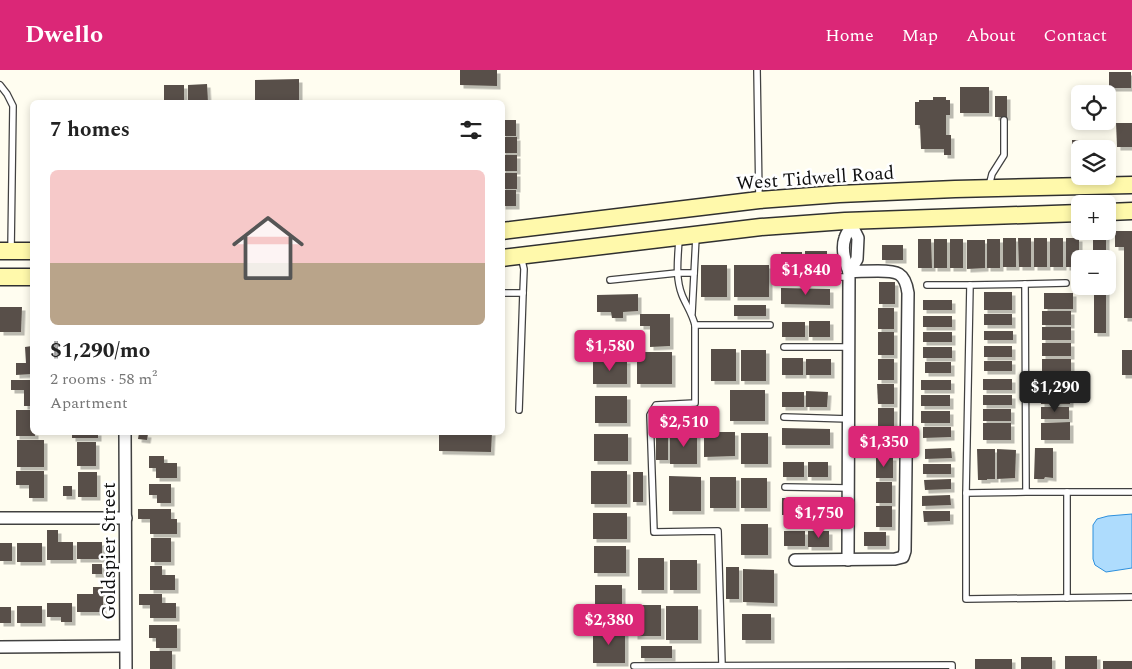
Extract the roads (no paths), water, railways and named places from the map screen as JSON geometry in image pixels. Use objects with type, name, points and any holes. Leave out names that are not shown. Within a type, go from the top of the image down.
[{"type":"main road","name":"West Tidwell Road","points":[[510,230],[759,200],[839,194],[1132,185]]},
{"type":"main road","points":[[955,189],[956,216]]},
{"type":"main road","points":[[1116,212],[1132,211]]},
{"type":"main road","points":[[505,258],[762,226],[851,224],[956,216],[1071,212]]},
{"type":"main road","points":[[510,230],[521,256]]},
{"type":"main road","points":[[5,251],[30,251]]},
{"type":"main road","points":[[0,277],[30,277]]},
{"type":"street","points":[[850,275],[857,259],[858,248],[858,238],[851,224]]},
{"type":"street","points":[[848,560],[850,275],[844,259],[844,238],[851,224]]},
{"type":"street","points":[[795,560],[895,558],[903,556],[906,551],[907,283],[901,275],[893,271],[850,275]]},
{"type":"street","name":"Goldspier Street","points":[[125,435],[126,669]]},
{"type":"street","points":[[0,518],[126,518]]},
{"type":"street","points":[[0,647],[125,646]]},
{"type":"lane","points":[[757,70],[759,200]]},
{"type":"lane","points":[[0,85],[13,106],[5,251]]},
{"type":"lane","points":[[988,188],[992,174],[1004,155],[1004,120]]},
{"type":"lane","points":[[692,314],[696,235]]},
{"type":"lane","points":[[679,237],[677,273],[683,298],[695,324],[695,403],[656,405],[650,415],[654,532],[718,531],[722,665]]},
{"type":"lane","points":[[844,248],[858,248]]},
{"type":"lane","points":[[519,410],[524,293],[524,269],[521,256]]},
{"type":"lane","points":[[610,280],[694,273]]},
{"type":"lane","points":[[783,277],[850,275]]},
{"type":"lane","points":[[1025,284],[1026,492]]},
{"type":"lane","points":[[927,285],[1066,284]]},
{"type":"lane","points":[[970,285],[966,599],[1132,597]]},
{"type":"lane","points":[[505,293],[524,293]]},
{"type":"lane","points":[[695,324],[770,325]]},
{"type":"lane","points":[[784,347],[849,347]]},
{"type":"lane","points":[[784,417],[849,418]]},
{"type":"lane","points":[[785,487],[849,488]]},
{"type":"lane","points":[[1067,492],[1067,598]]},
{"type":"lane","points":[[966,493],[1132,492]]},
{"type":"lane","points":[[634,666],[831,667],[952,665],[952,669]]},
{"type":"water","points":[[1132,514],[1132,568],[1106,572],[1095,565],[1093,559],[1093,525],[1097,519]]}]
